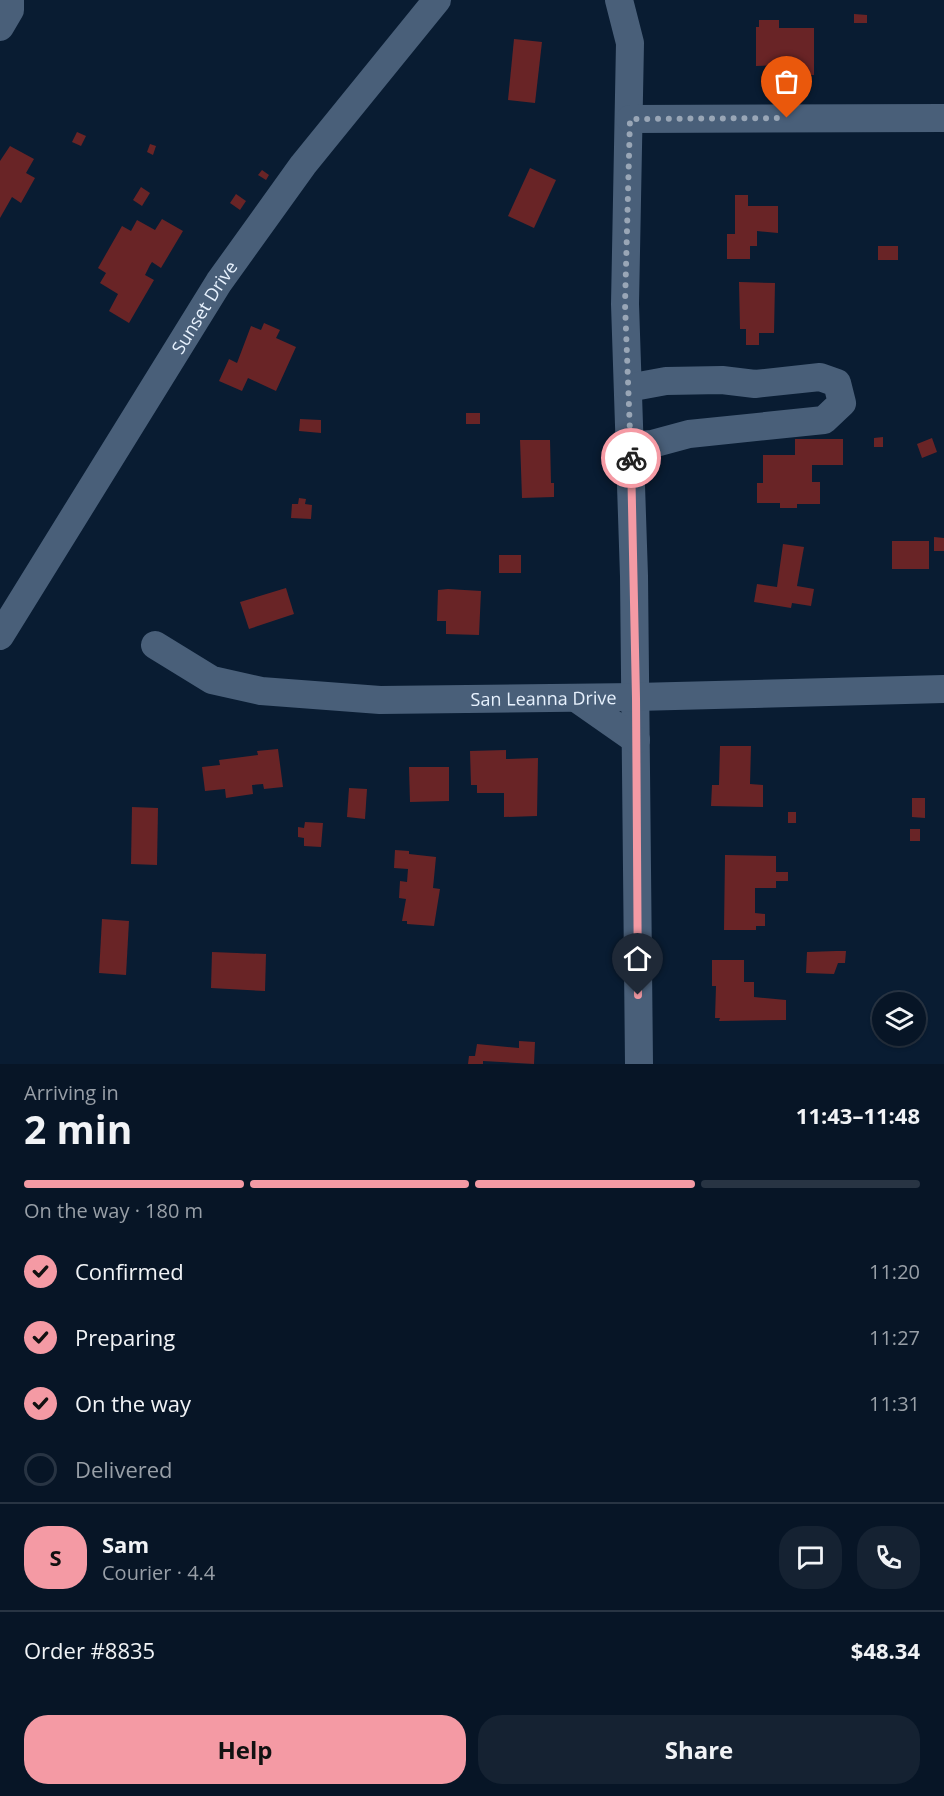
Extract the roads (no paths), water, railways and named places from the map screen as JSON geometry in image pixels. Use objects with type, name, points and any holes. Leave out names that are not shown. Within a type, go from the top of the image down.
[{"type":"street","points":[[0,27],[10,10],[10,0]]},
{"type":"street","name":"Sunset Drive","points":[[0,636],[219,282],[303,165],[438,0]]},
{"type":"street","points":[[619,0],[630,43],[625,304],[636,698],[639,1064]]},
{"type":"street","points":[[630,119],[944,118]]},
{"type":"street","points":[[628,388],[666,381],[722,380],[755,384],[820,377],[837,383],[842,403],[825,420],[689,434],[652,444],[630,446]]},
{"type":"street","name":"San Leanna Drive","points":[[155,645],[212,680],[261,691],[380,700],[636,698],[944,689]]},
{"type":"street","points":[[576,698],[636,740]]}]
